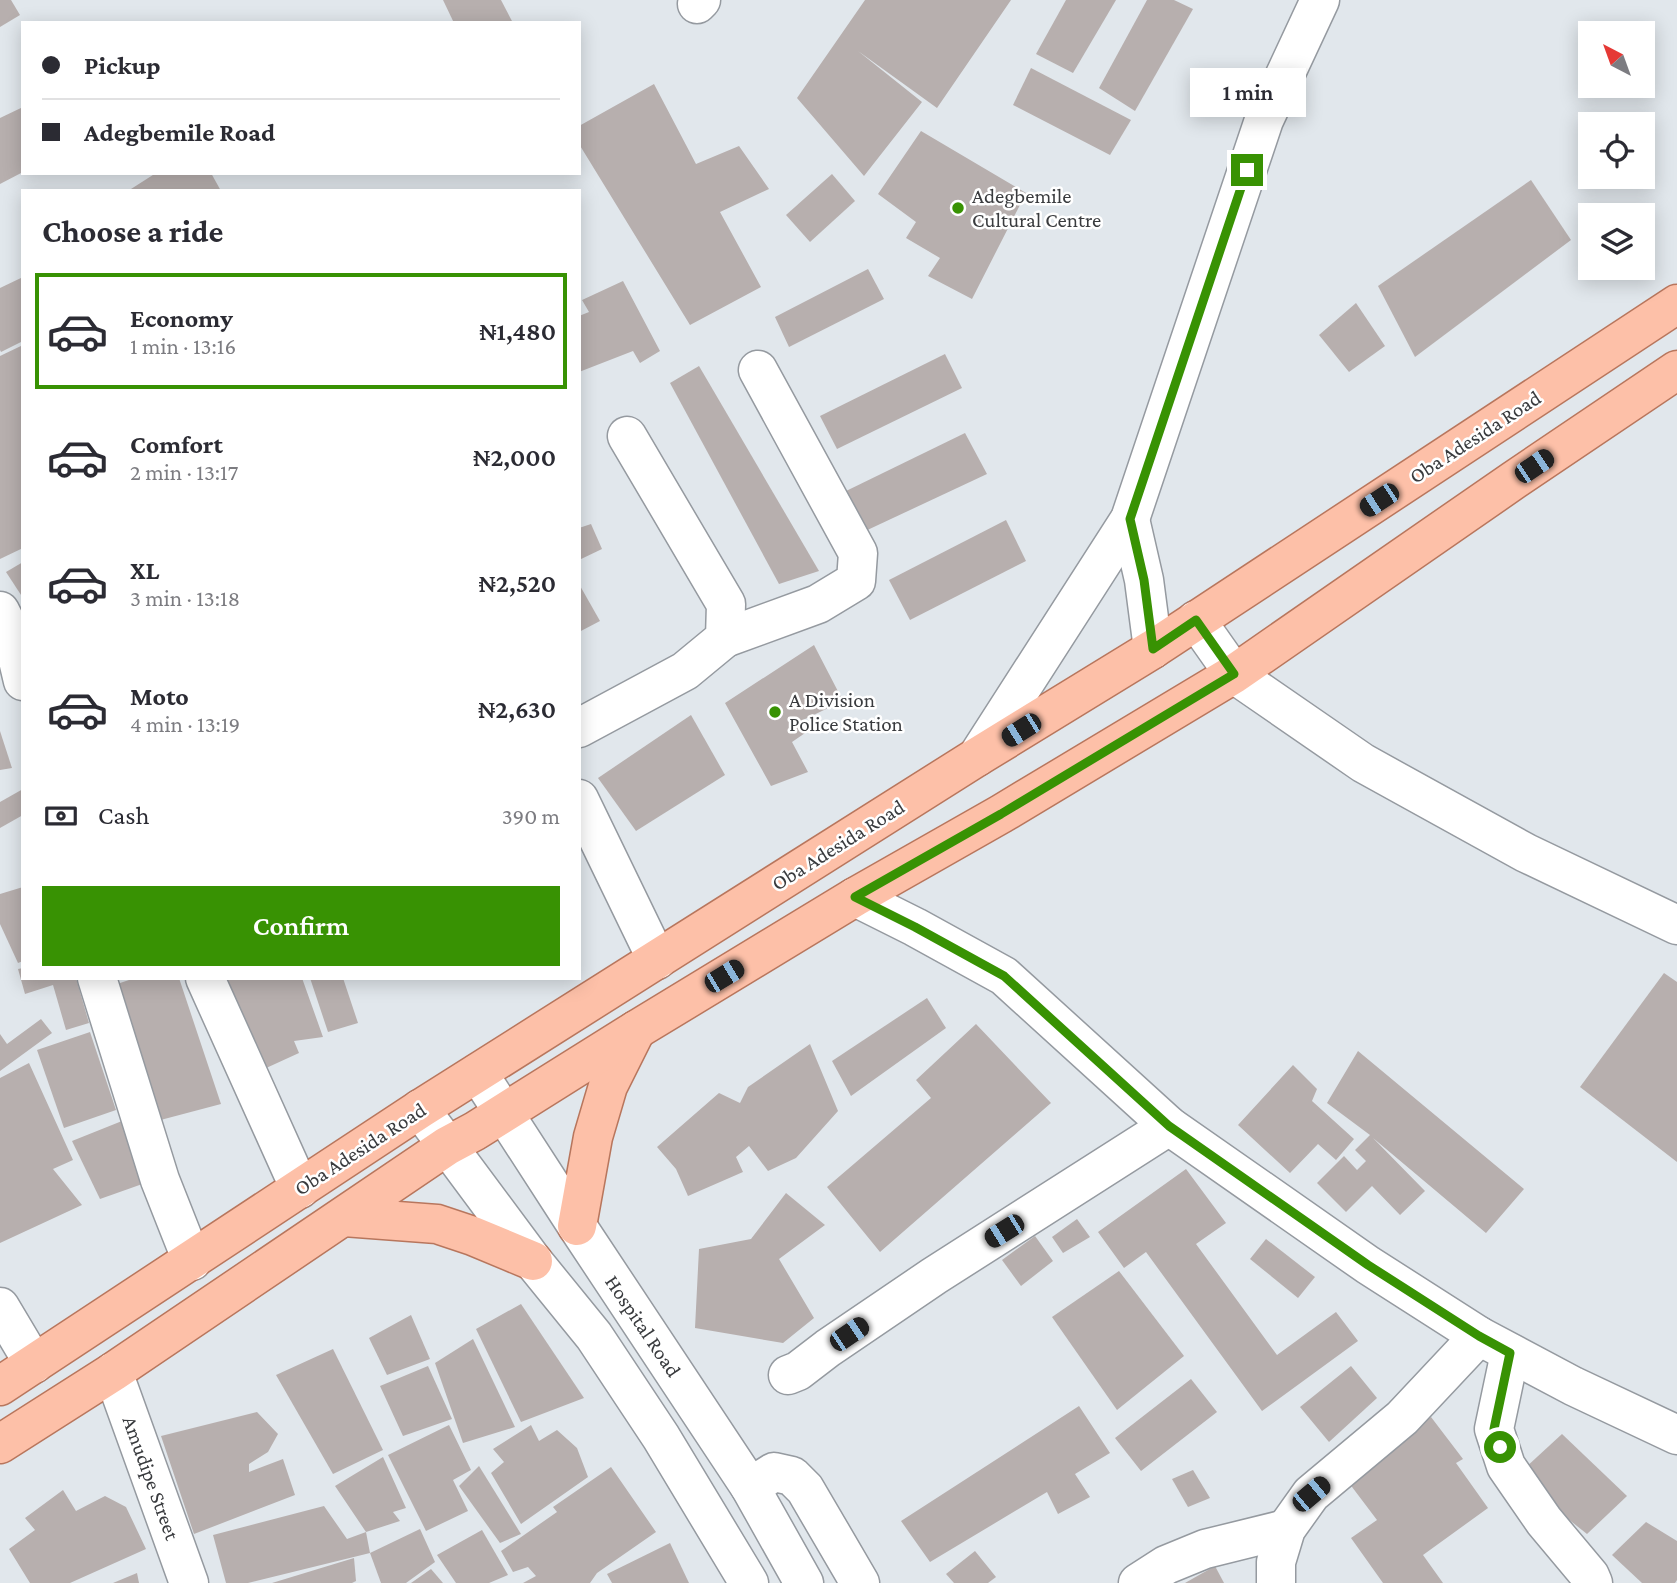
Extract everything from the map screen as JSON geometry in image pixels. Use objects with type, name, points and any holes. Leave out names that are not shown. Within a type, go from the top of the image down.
[{"type":"main road","name":"Oba Adesida Road","points":[[0,1386],[420,1109],[1153,649],[1677,304]]},
{"type":"main road","points":[[0,1444],[114,1372],[447,1146],[855,897],[1001,814],[1234,674],[1677,370]]},
{"type":"main road","points":[[577,1227],[593,1137],[604,1098],[636,1030]]},
{"type":"main road","points":[[344,1217],[437,1224],[533,1261]]},
{"type":"street","points":[[977,757],[1130,519],[1264,120],[1320,0]]},
{"type":"street","points":[[581,727],[685,671],[725,638],[818,604],[856,581],[858,553],[758,370]]},
{"type":"street","points":[[627,436],[726,604],[725,638]]},
{"type":"street","points":[[1130,519],[1144,580],[1153,649]]},
{"type":"street","points":[[0,611],[12,635],[21,673]]},
{"type":"street","points":[[1196,620],[1234,674],[1363,763],[1526,853],[1677,925]]},
{"type":"street","points":[[581,803],[657,960]]},
{"type":"street","points":[[855,897],[1004,976],[1169,1126],[1368,1265],[1495,1345],[1573,1386],[1677,1435]]},
{"type":"street","points":[[98,980],[160,1180],[192,1261]]},
{"type":"street","points":[[206,980],[300,1189]]},
{"type":"street","name":"Hospital Road","points":[[478,1073],[750,1487],[803,1583]]},
{"type":"street","points":[[420,1109],[533,1261],[594,1336],[661,1437],[749,1583]]},
{"type":"street","points":[[788,1375],[798,1371],[934,1276],[1169,1126]]},
{"type":"street","points":[[0,1307],[34,1364]]},
{"type":"street","points":[[1276,1583],[1276,1562],[1286,1529],[1311,1494],[1495,1345]]},
{"type":"street","points":[[1495,1345],[1494,1429],[1506,1466],[1593,1583]]},
{"type":"street","name":"Amudipe Street","points":[[114,1372],[189,1583]]},
{"type":"street","points":[[750,1487],[774,1472],[792,1476],[805,1489],[860,1583]]},
{"type":"street","points":[[1138,1583],[1166,1565],[1205,1549],[1286,1529]]},
{"type":"building","points":[[0,0],[11,0],[20,15],[0,27]]},
{"type":"building","points":[[443,0],[501,0],[512,21],[453,21]]},
{"type":"building","points":[[865,0],[1011,0],[937,108],[858,51],[922,102],[864,176],[797,98]]},
{"type":"building","points":[[1066,0],[1116,0],[1073,73],[1036,54]]},
{"type":"building","points":[[1147,0],[1174,0],[1193,9],[1135,111],[1099,88]]},
{"type":"building","points":[[1031,68],[1131,120],[1110,155],[1013,105]]},
{"type":"building","points":[[654,84],[696,164],[739,146],[769,189],[720,212],[761,287],[690,325],[581,147],[581,125]]},
{"type":"building","points":[[21,108],[21,173],[0,184],[0,118]]},
{"type":"building","name":"Adegbemile Cultural Centre","points":[[921,131],[1026,193],[972,299],[928,276],[940,258],[906,238],[916,222],[878,194]]},
{"type":"building","points":[[832,174],[855,201],[810,242],[786,215]]},
{"type":"building","points":[[153,175],[212,175],[220,189],[131,189]]},
{"type":"building","points":[[1531,180],[1571,240],[1415,357],[1378,286]]},
{"type":"building","points":[[868,269],[884,299],[789,347],[775,317]]},
{"type":"building","points":[[21,278],[21,342],[1,352],[0,350],[0,288]]},
{"type":"building","points":[[623,281],[660,351],[640,363],[633,351],[581,371],[581,315],[589,312],[582,300]]},
{"type":"building","points":[[1356,303],[1385,346],[1349,372],[1319,335]]},
{"type":"building","points":[[21,346],[21,549],[0,559],[0,356]]},
{"type":"building","points":[[945,354],[962,388],[837,449],[820,416]]},
{"type":"building","points":[[699,366],[819,571],[779,584],[670,383]]},
{"type":"building","points":[[965,433],[987,474],[861,533],[844,492]]},
{"type":"building","points":[[1006,520],[1026,561],[910,620],[889,580]]},
{"type":"building","points":[[591,524],[602,549],[581,559],[581,527]]},
{"type":"building","points":[[21,563],[21,595],[6,572]]},
{"type":"building","points":[[581,588],[600,621],[581,631]]},
{"type":"building","name":"A Division Police Station","points":[[814,645],[843,701],[803,720],[808,731],[792,742],[808,772],[771,786],[725,703]]},
{"type":"building","points":[[691,715],[725,775],[636,831],[598,778]]},
{"type":"building","points":[[0,731],[12,768],[0,770]]},
{"type":"building","points":[[21,790],[21,816],[0,828],[0,802]]},
{"type":"building","points":[[21,888],[21,962],[18,963],[0,924],[0,894]]},
{"type":"building","points":[[1664,973],[1677,982],[1677,1162],[1580,1087]]},
{"type":"building","points":[[21,980],[77,980],[89,1023],[66,1030],[53,985],[25,994]]},
{"type":"building","points":[[129,980],[180,980],[221,1104],[153,1122],[108,987]]},
{"type":"building","points":[[228,980],[303,980],[323,1037],[294,1041],[299,1053],[264,1069]]},
{"type":"building","points":[[311,980],[344,980],[358,1023],[328,1032]]},
{"type":"building","points":[[927,998],[946,1028],[851,1096],[832,1061]]},
{"type":"building","points":[[41,1019],[52,1033],[0,1071],[0,1034],[7,1044]]},
{"type":"building","points":[[976,1024],[1051,1103],[880,1252],[827,1187],[931,1098],[916,1080]]},
{"type":"building","points":[[90,1032],[116,1110],[64,1128],[37,1050]]},
{"type":"building","points":[[810,1044],[838,1111],[796,1158],[768,1171],[749,1146],[736,1157],[743,1172],[688,1196],[676,1169],[657,1147],[719,1093],[740,1103],[748,1087]]},
{"type":"building","points":[[1358,1051],[1524,1189],[1486,1233],[1373,1138],[1425,1191],[1400,1215],[1372,1186],[1346,1212],[1317,1183],[1344,1156],[1357,1170],[1366,1161],[1355,1150],[1370,1135],[1327,1103]]},
{"type":"building","points":[[29,1063],[73,1160],[53,1169],[82,1205],[0,1243],[0,1078]]},
{"type":"building","points":[[1293,1065],[1317,1089],[1312,1101],[1354,1139],[1336,1160],[1318,1144],[1290,1173],[1238,1125]]},
{"type":"building","points":[[122,1121],[148,1182],[100,1199],[72,1141]]},
{"type":"building","points":[[1186,1169],[1226,1223],[1196,1244],[1277,1355],[1336,1312],[1358,1341],[1262,1411],[1146,1252],[1124,1268],[1098,1232]]},
{"type":"building","points":[[786,1193],[825,1225],[779,1259],[814,1318],[783,1343],[695,1328],[699,1249],[751,1239]]},
{"type":"building","points":[[1077,1219],[1090,1237],[1063,1253],[1052,1237]]},
{"type":"building","points":[[1035,1236],[1053,1261],[1021,1286],[1002,1260]]},
{"type":"building","points":[[1266,1239],[1315,1277],[1298,1298],[1250,1259]]},
{"type":"building","points":[[1119,1271],[1184,1356],[1117,1410],[1052,1317]]},
{"type":"building","points":[[521,1304],[584,1398],[521,1422],[476,1329]]},
{"type":"building","points":[[411,1315],[430,1359],[387,1375],[369,1338]]},
{"type":"building","points":[[473,1339],[515,1427],[463,1443],[435,1363]]},
{"type":"building","points":[[333,1349],[383,1450],[333,1474],[276,1375]]},
{"type":"building","points":[[428,1366],[452,1419],[403,1436],[380,1386]]},
{"type":"building","points":[[1351,1366],[1377,1398],[1329,1442],[1300,1407]]},
{"type":"building","points":[[1191,1379],[1217,1412],[1141,1471],[1115,1438]]},
{"type":"building","points":[[1079,1406],[1110,1453],[1075,1474],[1090,1497],[1058,1514],[1047,1492],[930,1562],[901,1521]]},
{"type":"building","points":[[257,1412],[278,1434],[268,1452],[249,1464],[249,1472],[283,1459],[295,1495],[194,1534],[161,1436]]},
{"type":"building","points":[[1431,1417],[1463,1459],[1456,1463],[1488,1508],[1423,1555],[1443,1583],[1383,1583],[1351,1538],[1377,1520],[1346,1479]]},
{"type":"building","points":[[449,1425],[471,1470],[453,1480],[468,1511],[426,1531],[388,1455]]},
{"type":"building","points":[[531,1425],[539,1441],[557,1430],[577,1448],[588,1477],[521,1524],[491,1473],[504,1462],[493,1449]]},
{"type":"building","points":[[1562,1434],[1627,1496],[1587,1534],[1548,1503],[1524,1469]]},
{"type":"building","points":[[383,1457],[406,1508],[393,1512],[400,1521],[366,1532],[335,1486]]},
{"type":"building","points":[[479,1466],[521,1534],[500,1543],[459,1486]]},
{"type":"building","points":[[611,1467],[656,1532],[597,1573],[590,1583],[523,1583],[536,1576],[528,1567],[513,1572],[501,1551],[557,1512],[553,1507]]},
{"type":"building","points":[[1193,1470],[1210,1498],[1188,1507],[1172,1479]]},
{"type":"building","points":[[63,1490],[76,1511],[105,1496],[126,1507],[146,1549],[70,1583],[30,1583],[9,1549],[35,1530],[25,1518]]},
{"type":"building","points":[[324,1506],[347,1539],[366,1532],[370,1553],[248,1583],[226,1583],[213,1535]]},
{"type":"building","points":[[1646,1522],[1677,1541],[1675,1583],[1642,1583],[1612,1555]]},
{"type":"building","points":[[420,1529],[435,1562],[406,1583],[381,1583],[370,1553]]},
{"type":"building","points":[[482,1530],[508,1575],[489,1583],[456,1583],[437,1555]]},
{"type":"building","points":[[670,1543],[689,1583],[612,1583],[607,1574]]},
{"type":"building","points":[[975,1551],[996,1577],[988,1583],[954,1583],[946,1574]]},
{"type":"building","points":[[354,1558],[356,1581],[352,1583],[272,1583]]},
{"type":"building","points":[[1215,1566],[1224,1583],[1185,1583]]},
{"type":"building","points":[[431,1569],[443,1583],[411,1583]]},
{"type":"building","points":[[137,1573],[139,1583],[113,1583]]},
{"type":"place","name":"Adegbemile Cultural Centre","points":[[958,208]]},
{"type":"place","name":"A Division Police Station","points":[[775,712]]},
{"type":"route","points":[[1247,170],[1130,519],[1144,580],[1153,649],[1196,620],[1234,674],[1001,814],[855,897],[1004,976],[1169,1126],[1368,1265],[1510,1353],[1494,1429],[1500,1447]]}]
